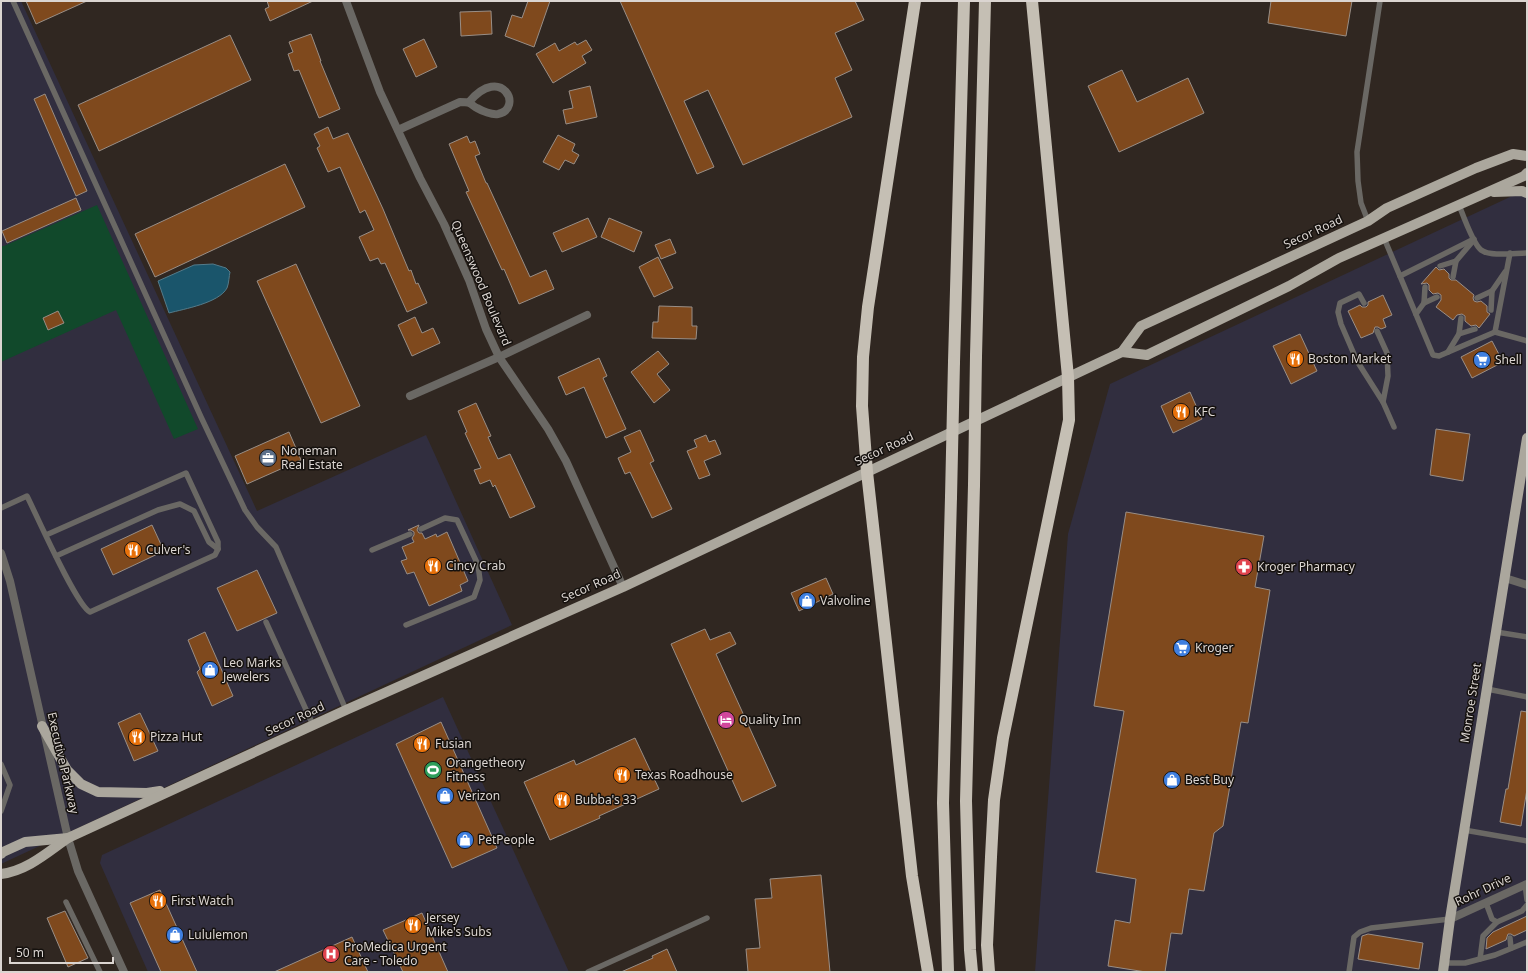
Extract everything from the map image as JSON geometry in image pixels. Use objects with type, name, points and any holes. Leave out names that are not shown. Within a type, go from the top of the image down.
[{"type":"highway","points":[[915,1],[870,299],[863,357],[862,406],[867,472],[912,876],[928,972]]},
{"type":"highway","points":[[948,972],[943,803],[964,1]]},
{"type":"highway","points":[[972,972],[966,801],[985,1]]},
{"type":"highway","points":[[989,972],[987,945],[991,850],[994,800],[1003,738],[1070,420],[1068,377],[1032,1]]},
{"type":"main road","name":"Secor Road","points":[[1,874],[11,873],[35,862],[68,838],[346,710],[623,587],[1122,352],[1141,326],[1368,221],[1387,208],[1476,168],[1513,154],[1527,156]]},
{"type":"main road","points":[[1122,352],[1147,355],[1289,286],[1339,258],[1524,176],[1527,173]]},
{"type":"main road","points":[[1488,192],[1522,191],[1527,193]]},
{"type":"main road","name":"Monroe Street","points":[[1443,967],[1505,578],[1524,486],[1527,438]]},
{"type":"main road","points":[[42,726],[67,770],[81,784],[98,792],[147,793],[178,787]]},
{"type":"main road","name":"Secor Road","points":[[1,854],[25,842],[68,838]]},
{"type":"street","name":"Queenswood Boulevard","points":[[346,1],[380,92],[420,178],[444,224],[469,280],[486,329],[499,357],[548,429],[566,462],[623,587]]},
{"type":"street","points":[[398,130],[460,102],[469,102],[478,109],[495,114],[503,112],[508,108],[509,102],[508,94],[504,89],[496,86],[489,86],[476,93],[469,102]]},
{"type":"street","points":[[410,396],[499,357],[587,315]]},
{"type":"street","name":"Executive Parkway","points":[[1,553],[10,582],[68,838],[78,871],[124,972]]},
{"type":"street","points":[[1505,578],[1527,585]]},
{"type":"street","name":"Rohr Drive","points":[[1450,919],[1526,884]]},
{"type":"lane","points":[[13,1],[201,417],[245,510],[257,527],[276,547],[346,710]]},
{"type":"lane","points":[[1368,221],[1361,203],[1358,181],[1357,152],[1380,1]]},
{"type":"lane","points":[[1459,205],[1480,250],[1492,254],[1527,252]]},
{"type":"lane","points":[[1384,238],[1433,355],[1439,356],[1494,332],[1527,341]]},
{"type":"lane","points":[[1453,277],[1456,261],[1474,239]]},
{"type":"lane","points":[[1400,276],[1474,239]]},
{"type":"lane","points":[[1494,332],[1510,253]]},
{"type":"lane","points":[[1440,266],[1456,261]]},
{"type":"lane","points":[[1477,298],[1492,291],[1507,269]]},
{"type":"lane","points":[[1424,303],[1425,286]]},
{"type":"lane","points":[[1491,310],[1492,291]]},
{"type":"lane","points":[[1364,303],[1359,294],[1340,303],[1338,312],[1341,324],[1357,361],[1384,402],[1394,427]]},
{"type":"lane","points":[[1416,314],[1424,303],[1437,297]]},
{"type":"lane","points":[[1448,352],[1459,334],[1461,318]]},
{"type":"lane","points":[[1459,334],[1475,329]]},
{"type":"lane","points":[[1377,331],[1387,353],[1388,376],[1384,402]]},
{"type":"lane","points":[[1,508],[27,496],[56,556],[79,601],[86,610],[90,612],[215,555],[218,549],[218,542],[186,473],[46,535]]},
{"type":"lane","points":[[56,556],[158,510],[180,504],[194,511],[208,542],[218,549]]},
{"type":"lane","points":[[406,625],[474,597],[480,580],[478,565],[457,520],[445,518],[420,529]]},
{"type":"lane","points":[[372,550],[410,534]]},
{"type":"lane","points":[[266,622],[313,725]]},
{"type":"lane","points":[[1496,632],[1527,637]]},
{"type":"lane","points":[[1487,688],[1527,697]]},
{"type":"lane","points":[[1,764],[10,785],[1,811]]},
{"type":"lane","points":[[1464,830],[1527,841]]},
{"type":"lane","points":[[1526,884],[1527,900]]},
{"type":"lane","points":[[66,902],[100,972]]},
{"type":"lane","points":[[1486,902],[1492,918],[1498,922]]},
{"type":"lane","points":[[1480,959],[1483,936],[1498,922],[1522,911],[1527,905]]},
{"type":"lane","points":[[588,972],[707,918]]},
{"type":"lane","points":[[1507,918],[1508,925]]},
{"type":"lane","points":[[1349,972],[1354,937],[1360,932],[1371,928],[1450,919]]},
{"type":"lane","points":[[1510,938],[1511,948]]},
{"type":"lane","points":[[1443,967],[1465,964],[1527,942]]},
{"type":"shaded area","points":[[1,1],[21,1],[257,511],[426,435],[512,625],[1,864]]},
{"type":"shaded area","points":[[1527,189],[1527,972],[1035,972],[1068,534],[1110,384]]},
{"type":"shaded area","points":[[443,697],[569,972],[148,972],[100,863],[102,855]]},
{"type":"green space","points":[[97,205],[198,429],[174,439],[116,310],[1,362],[1,246]]},
{"type":"water","points":[[213,264],[226,268],[230,272],[227,288],[223,293],[217,298],[201,305],[169,313],[158,281],[194,265]]},
{"type":"building","points":[[26,1],[87,1],[36,24]]},
{"type":"building","points":[[267,1],[313,1],[270,21],[265,9],[269,7]]},
{"type":"building","points":[[528,1],[550,1],[534,47],[505,36],[512,15],[522,18]]},
{"type":"building","points":[[620,1],[855,1],[864,20],[835,33],[852,70],[835,78],[852,117],[743,165],[708,90],[684,101],[714,167],[697,174]]},
{"type":"building","points":[[1271,1],[1352,1],[1346,36],[1268,23]]},
{"type":"building","points":[[491,11],[492,34],[461,36],[460,12]]},
{"type":"building","points":[[311,34],[320,61],[340,109],[319,118],[299,70],[294,71],[288,54],[293,52],[289,42]]},
{"type":"building","points":[[230,35],[251,80],[99,151],[78,105]]},
{"type":"building","points":[[424,39],[437,67],[416,77],[403,49]]},
{"type":"building","points":[[586,40],[592,50],[582,56],[586,63],[553,83],[536,54],[555,43],[559,51],[575,42],[577,45]]},
{"type":"building","points":[[1122,70],[1137,102],[1188,78],[1204,113],[1119,152],[1088,86]]},
{"type":"building","points":[[590,86],[597,117],[566,124],[563,110],[573,108],[569,91]]},
{"type":"building","points":[[45,94],[87,191],[76,196],[34,99]]},
{"type":"building","points":[[328,127],[333,139],[348,133],[383,209],[409,271],[411,270],[416,284],[418,283],[427,303],[407,312],[385,263],[381,264],[378,258],[370,261],[359,237],[374,230],[365,210],[360,213],[340,167],[328,172],[317,148],[320,146],[314,134]]},
{"type":"building","points":[[558,135],[575,144],[572,151],[579,155],[574,164],[565,160],[559,170],[543,162]]},
{"type":"building","points":[[467,136],[470,143],[475,141],[480,154],[475,156],[530,277],[546,270],[554,289],[519,304],[504,269],[502,270],[466,192],[469,191],[449,144]]},
{"type":"building","points":[[285,164],[305,207],[155,277],[135,234]]},
{"type":"building","points":[[76,198],[81,210],[7,243],[2,231]]},
{"type":"building","points":[[588,218],[597,237],[562,252],[553,233]]},
{"type":"building","points":[[609,218],[642,232],[634,252],[601,237]]},
{"type":"building","points":[[670,239],[676,253],[661,259],[655,245]]},
{"type":"building","points":[[658,257],[673,288],[654,297],[639,267]]},
{"type":"building","points":[[296,264],[360,406],[321,423],[257,281]]},
{"type":"building","points":[[1436,267],[1439,270],[1444,269],[1449,274],[1449,278],[1451,280],[1456,280],[1474,295],[1474,301],[1481,301],[1487,306],[1487,312],[1490,314],[1479,328],[1476,325],[1471,326],[1465,321],[1465,316],[1462,314],[1457,315],[1453,320],[1436,307],[1441,300],[1441,295],[1438,293],[1433,294],[1429,290],[1429,285],[1427,283],[1421,284]]},
{"type":"building","points":[[1383,295],[1392,315],[1383,319],[1386,327],[1381,329],[1375,327],[1373,333],[1361,338],[1348,311],[1360,305],[1362,307],[1366,307],[1368,302]]},
{"type":"building","points":[[659,306],[692,307],[692,326],[697,326],[696,339],[652,338],[653,322],[658,322]]},
{"type":"building","points":[[58,311],[64,323],[48,330],[43,318]]},
{"type":"building","points":[[415,317],[422,333],[433,328],[440,343],[412,356],[398,325]]},
{"type":"building","name":"Boston Market","points":[[1300,334],[1317,371],[1291,384],[1273,346]]},
{"type":"building","name":"Shell","points":[[1492,341],[1503,362],[1472,378],[1461,357]]},
{"type":"building","points":[[658,351],[669,364],[657,374],[670,390],[654,403],[631,372]]},
{"type":"building","points":[[599,358],[607,376],[603,378],[626,429],[606,438],[584,387],[566,395],[558,377]]},
{"type":"building","name":"KFC","points":[[1190,392],[1202,419],[1173,433],[1161,406]]},
{"type":"building","points":[[476,403],[491,436],[488,437],[498,459],[510,454],[535,507],[510,518],[495,485],[493,487],[490,480],[480,484],[474,470],[481,468],[465,433],[467,432],[458,411]]},
{"type":"building","points":[[1436,429],[1470,434],[1463,481],[1430,475]]},
{"type":"building","points":[[640,430],[654,461],[650,463],[672,509],[652,518],[630,472],[625,474],[618,458],[631,452],[624,437]]},
{"type":"building","name":"Noneman Real Estate","points":[[289,432],[301,460],[247,484],[235,456]]},
{"type":"building","points":[[706,435],[709,442],[715,440],[721,454],[704,461],[710,475],[699,479],[687,451],[697,447],[694,440]]},
{"type":"building","points":[[1126,512],[1264,536],[1255,587],[1270,590],[1248,723],[1241,722],[1223,826],[1214,833],[1204,891],[1189,889],[1182,934],[1171,933],[1165,972],[1146,972],[1108,966],[1115,920],[1130,923],[1136,879],[1096,872],[1124,711],[1094,706]]},
{"type":"building","name":"Culver's","points":[[152,525],[164,551],[113,575],[101,549]]},
{"type":"building","name":"Cincy Crab","points":[[419,525],[417,530],[419,533],[422,533],[425,539],[436,534],[437,537],[447,532],[468,581],[460,585],[462,591],[429,606],[414,572],[407,574],[401,561],[407,559],[402,547],[414,542],[412,538],[414,532],[408,530]]},
{"type":"building","points":[[257,570],[277,613],[237,631],[217,588]]},
{"type":"building","name":"Valvoline","points":[[826,578],[833,594],[799,611],[791,593]]},
{"type":"building","name":"Quality Inn","points":[[705,629],[710,640],[730,632],[736,644],[716,654],[776,786],[742,802],[671,644]]},
{"type":"building","name":"Leo Marks Jewelers","points":[[205,632],[233,696],[212,706],[197,672],[200,669],[188,640]]},
{"type":"building","points":[[1521,711],[1527,712],[1527,789],[1521,826],[1500,822],[1506,789],[1508,789]]},
{"type":"building","name":"Pizza Hut","points":[[140,713],[158,751],[134,761],[118,723]]},
{"type":"building","points":[[441,722],[497,848],[452,868],[396,744]]},
{"type":"building","points":[[635,738],[659,789],[599,816],[600,818],[550,840],[524,782],[574,760],[576,765]]},
{"type":"building","points":[[821,875],[830,972],[748,972],[746,949],[760,948],[755,899],[772,898],[770,879]]},
{"type":"building","points":[[160,890],[197,972],[161,972],[130,903]]},
{"type":"building","points":[[65,911],[88,958],[68,967],[47,918]]},
{"type":"building","points":[[422,913],[448,972],[403,972],[383,930]]},
{"type":"building","points":[[1527,916],[1527,930],[1514,936],[1508,934],[1506,940],[1486,949],[1487,938],[1493,932]]},
{"type":"building","points":[[1368,934],[1423,943],[1419,969],[1358,959],[1362,936]]},
{"type":"building","points":[[352,937],[368,972],[274,972]]},
{"type":"building","points":[[667,949],[677,972],[621,972],[653,958],[652,956]]},
{"type":"place","name":"Boston Market","points":[[1295,359]]},
{"type":"place","name":"Shell","points":[[1482,360]]},
{"type":"place","name":"KFC","points":[[1181,412]]},
{"type":"place","name":"Noneman Real Estate","points":[[268,458]]},
{"type":"place","name":"Culver's","points":[[133,550]]},
{"type":"place","name":"Cincy Crab","points":[[433,566]]},
{"type":"place","name":"Kroger Pharmacy","points":[[1244,567]]},
{"type":"place","name":"Valvoline","points":[[807,601]]},
{"type":"place","name":"Kroger","points":[[1182,648]]},
{"type":"place","name":"Leo Marks Jewelers","points":[[210,670]]},
{"type":"place","name":"Quality Inn","points":[[726,720]]},
{"type":"place","name":"Pizza Hut","points":[[137,737]]},
{"type":"place","name":"Fusian","points":[[422,744]]},
{"type":"place","name":"Orangetheory Fitness","points":[[433,770]]},
{"type":"place","name":"Texas Roadhouse","points":[[622,775]]},
{"type":"place","name":"Best Buy","points":[[1172,780]]},
{"type":"place","name":"Verizon","points":[[445,796]]},
{"type":"place","name":"Bubba's 33","points":[[562,800]]},
{"type":"place","name":"PetPeople","points":[[465,840]]},
{"type":"place","name":"First Watch","points":[[158,901]]},
{"type":"place","name":"Jersey Mike's Subs","points":[[413,925]]},
{"type":"place","name":"Lululemon","points":[[175,935]]},
{"type":"place","name":"ProMedica Urgent Care - Toledo","points":[[331,954]]}]
